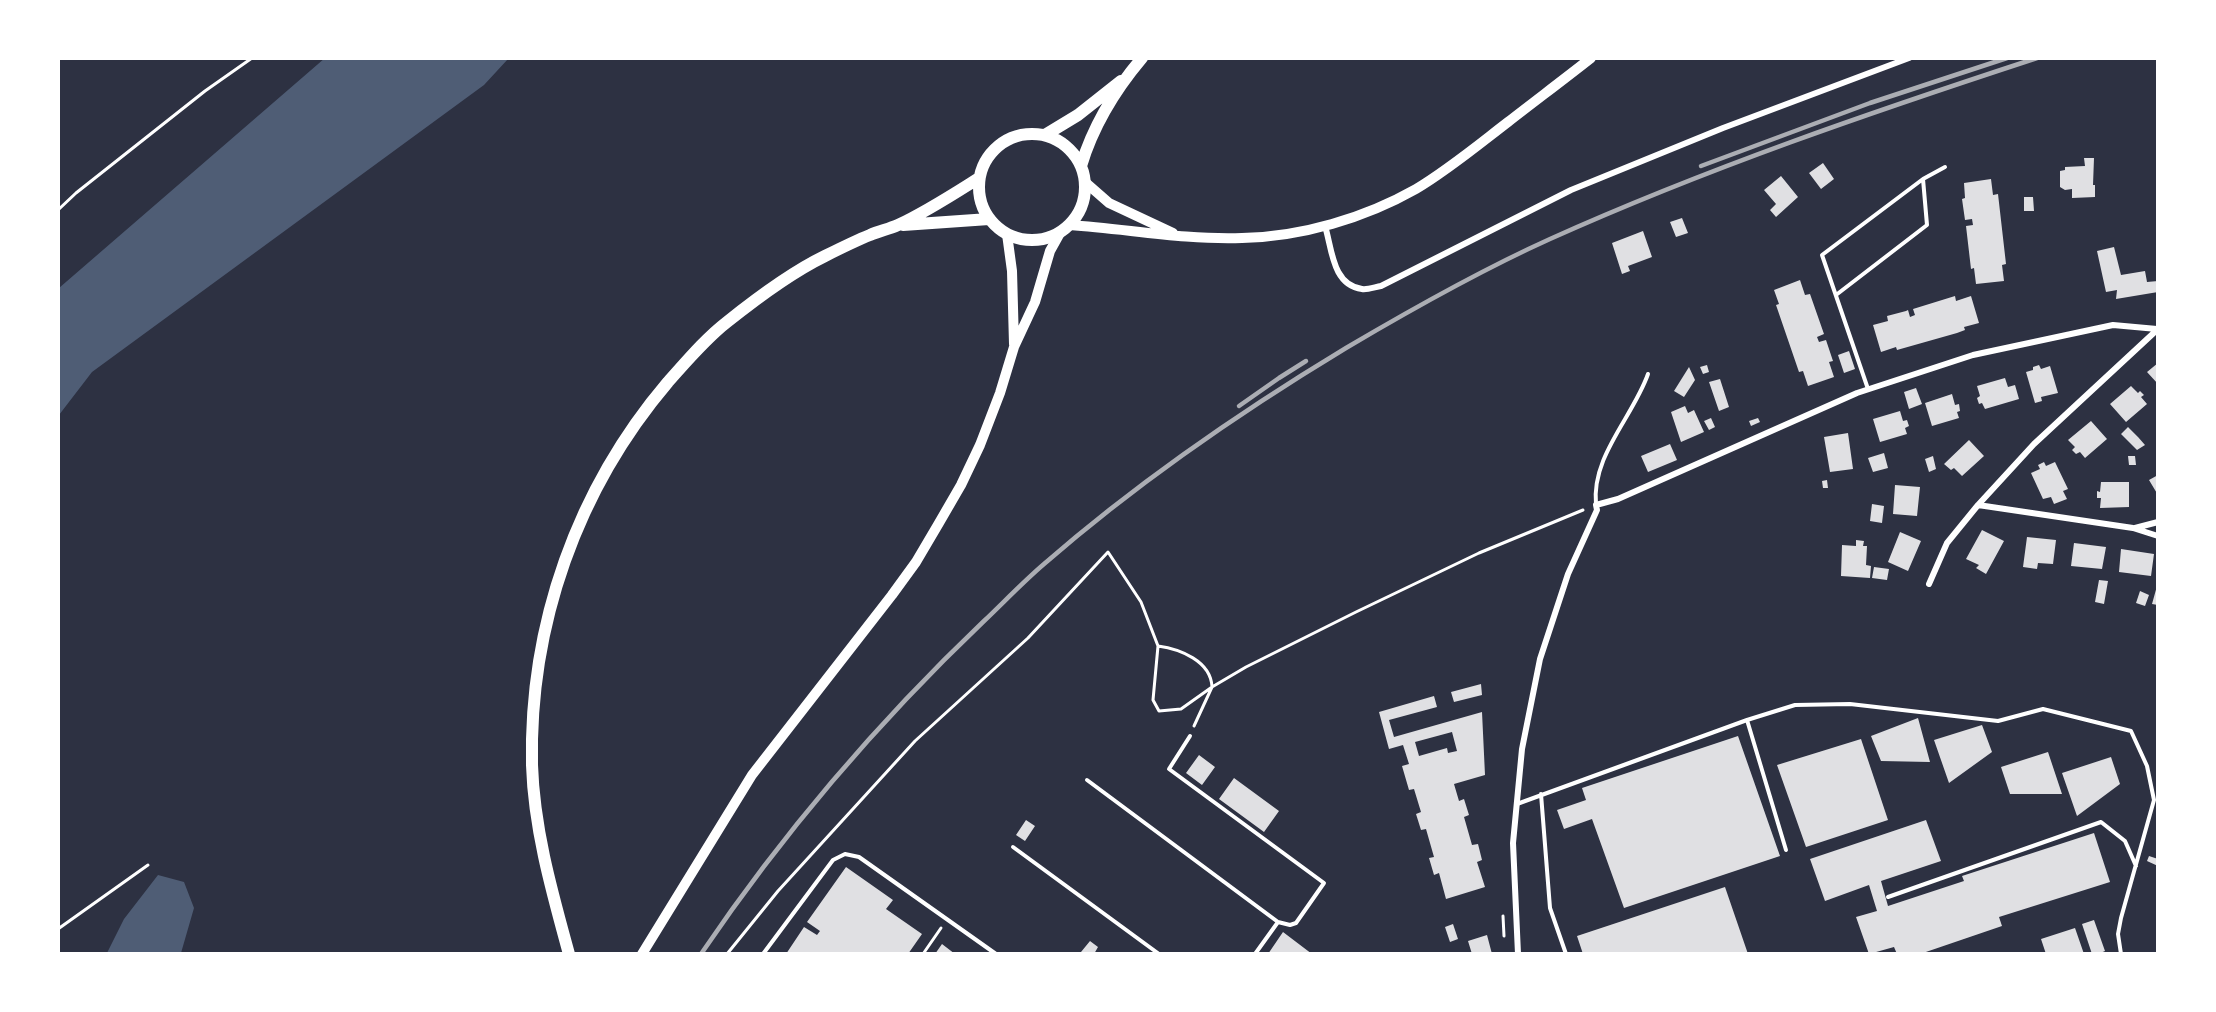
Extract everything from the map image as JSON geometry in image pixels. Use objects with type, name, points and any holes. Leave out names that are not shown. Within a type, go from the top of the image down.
[{"type":"main road","points":[[1081,166],[1096,126],[1126,77],[1142,58]]},
{"type":"main road","points":[[1070,225],[1179,236],[1244,238],[1279,235],[1325,225],[1364,213],[1417,188],[1484,141],[1591,58]]},
{"type":"main road","points":[[1045,135],[1078,115],[1126,77]]},
{"type":"main road","points":[[1030,133],[1045,135],[1060,141],[1073,152],[1081,166],[1086,182],[1083,205],[1070,225],[1060,233],[1034,240],[1020,239],[1007,234],[989,219],[982,206],[978,192],[979,178],[987,158],[1002,142],[1015,136],[1030,133]]},
{"type":"main road","points":[[569,954],[552,892],[538,827],[532,766],[534,702],[542,640],[556,587],[577,525],[609,465],[645,409],[681,367],[725,324],[776,286],[823,257],[896,226],[942,202],[979,178]]},
{"type":"main road","points":[[1086,182],[1108,203],[1179,236]]},
{"type":"main road","points":[[896,226],[989,219]]},
{"type":"main road","points":[[642,954],[752,775],[922,553],[961,485],[980,445],[1000,393],[1014,347],[1035,302],[1050,251],[1060,233]]},
{"type":"main road","points":[[1007,234],[1012,271],[1014,347]]},
{"type":"street","points":[[1325,225],[1332,257],[1339,274],[1346,283],[1362,290],[1381,286],[1571,190],[1723,128],[1909,58]]},
{"type":"street","points":[[1518,954],[1514,843],[1522,749],[1540,659],[1568,574],[1597,510],[1596,505],[1618,499],[1868,389],[1973,355],[2113,325],[2157,329]]},
{"type":"street","points":[[1929,584],[1947,543],[1978,505],[2034,444],[2157,329]]},
{"type":"street","points":[[1978,505],[2133,528],[2157,536]]},
{"type":"street","points":[[2133,528],[2157,522]]},
{"type":"lane","points":[[1868,389],[1822,255],[1923,178],[1946,167]]},
{"type":"lane","points":[[1836,294],[1927,225],[1923,178]]},
{"type":"lane","points":[[1596,505],[1598,472],[1642,392],[1648,374]]},
{"type":"lane","points":[[1517,804],[1747,720],[1795,705],[1850,704],[1998,721],[2043,709],[2131,731],[2147,766],[2154,800],[2121,918],[2118,934],[2121,954]]},
{"type":"lane","points":[[1747,720],[1786,850]]},
{"type":"lane","points":[[1087,780],[1278,921],[1290,925],[1296,923],[1324,883],[1169,769],[1190,736]]},
{"type":"lane","points":[[1541,794],[1550,908],[1566,954]]},
{"type":"lane","points":[[1888,897],[2102,822],[2125,841],[2136,867]]},
{"type":"lane","points":[[1013,847],[1159,954]]},
{"type":"lane","points":[[764,954],[833,860],[845,854],[859,857],[996,954]]},
{"type":"lane","points":[[1255,954],[1278,921]]},
{"type":"path","points":[[58,210],[76,193],[196,98],[252,58]]},
{"type":"path","points":[[727,954],[778,891],[915,741],[1028,638],[1108,552],[1141,602],[1158,646],[1153,700],[1160,711],[1181,709],[1212,687],[1316,632],[1479,553],[1596,505]]},
{"type":"path","points":[[1158,646],[1176,649],[1190,656],[1208,671],[1212,687],[1190,736]]},
{"type":"path","points":[[58,929],[148,865]]},
{"type":"path","points":[[923,954],[947,919]]},
{"type":"water","points":[[325,58],[508,59],[484,85],[92,372],[59,415],[59,288]]},
{"type":"water","points":[[158,875],[184,882],[194,908],[181,953],[107,953],[124,919]]},
{"type":"building","points":[[2084,158],[2094,158],[2095,197],[2072,198],[2072,189],[2065,190],[2060,187],[2060,171],[2065,170],[2065,167],[2085,166]]},
{"type":"building","points":[[1823,163],[1834,179],[1821,189],[1809,173]]},
{"type":"building","points":[[1781,176],[1798,197],[1776,217],[1770,210],[1776,204],[1764,190]]},
{"type":"building","points":[[1991,179],[1993,195],[1998,194],[2006,264],[2002,265],[2004,281],[1976,284],[1974,268],[1971,269],[1966,226],[1973,225],[1972,219],[1965,220],[1962,199],[1965,198],[1964,183]]},
{"type":"building","points":[[2024,197],[2033,197],[2034,211],[2024,211]]},
{"type":"building","points":[[1682,218],[1688,233],[1676,237],[1670,222]]},
{"type":"building","points":[[1643,231],[1652,257],[1628,266],[1630,271],[1622,274],[1612,243]]},
{"type":"building","points":[[2114,247],[2121,275],[2145,271],[2147,282],[2158,281],[2158,292],[2116,299],[2117,290],[2106,292],[2097,251]]},
{"type":"building","points":[[1800,280],[1805,295],[1810,294],[1824,334],[1817,337],[1819,342],[1826,340],[1833,361],[1829,362],[1834,377],[1808,386],[1803,371],[1799,372],[1776,305],[1779,304],[1774,290]]},
{"type":"building","points":[[1955,296],[1956,301],[1971,296],[1979,323],[1964,327],[1965,330],[1957,333],[1897,350],[1896,347],[1881,352],[1873,325],[1888,321],[1887,316],[1908,310],[1910,317],[1915,315],[1913,309]]},
{"type":"building","points":[[1849,351],[1855,369],[1844,373],[1838,355]]},
{"type":"building","points":[[2158,363],[2158,384],[2147,372]]},
{"type":"building","points":[[1707,365],[1709,372],[1703,374],[1700,367]]},
{"type":"building","points":[[2039,365],[2041,369],[2050,366],[2058,393],[2041,397],[2042,401],[2035,403],[2026,372]]},
{"type":"building","points":[[1689,367],[1695,380],[1684,397],[1674,391]]},
{"type":"building","points":[[2005,378],[2008,387],[2015,385],[2019,399],[1985,409],[1982,403],[1979,404],[1977,398],[1980,396],[1977,386]]},
{"type":"building","points":[[1720,379],[1729,407],[1719,411],[1709,382]]},
{"type":"building","points":[[2131,386],[2144,395],[2141,397],[2147,404],[2126,422],[2110,404]]},
{"type":"building","points":[[1916,388],[1922,404],[1909,409],[1904,392]]},
{"type":"building","points":[[1952,394],[1955,405],[1959,404],[1960,411],[1957,412],[1959,418],[1932,426],[1925,403]]},
{"type":"building","points":[[1685,406],[1688,413],[1694,410],[1704,432],[1681,442],[1671,412]]},
{"type":"building","points":[[1900,411],[1903,421],[1907,420],[1909,426],[1905,428],[1907,434],[1880,442],[1873,419]]},
{"type":"building","points":[[1711,418],[1715,427],[1709,430],[1704,421]]},
{"type":"building","points":[[1758,418],[1760,422],[1751,426],[1749,421]]},
{"type":"building","points":[[2091,421],[2107,439],[2085,458],[2080,452],[2076,454],[2072,450],[2075,447],[2068,440]]},
{"type":"building","points":[[2128,427],[2145,445],[2137,450],[2121,434]]},
{"type":"building","points":[[1848,433],[1853,469],[1830,472],[1824,437]]},
{"type":"building","points":[[1969,440],[1984,456],[1962,476],[1954,468],[1951,470],[1944,464]]},
{"type":"building","points":[[1670,444],[1677,460],[1648,472],[1641,456]]},
{"type":"building","points":[[1884,453],[1888,468],[1873,472],[1868,458]]},
{"type":"building","points":[[1933,456],[1936,469],[1929,472],[1925,459]]},
{"type":"building","points":[[2128,456],[2135,456],[2136,465],[2129,465]]},
{"type":"building","points":[[2044,462],[2046,466],[2055,462],[2068,489],[2063,491],[2067,499],[2054,504],[2051,497],[2043,499],[2031,473],[2040,469],[2038,465]]},
{"type":"building","points":[[2158,475],[2158,495],[2149,480]]},
{"type":"building","points":[[1827,480],[1828,488],[1823,488],[1822,481]]},
{"type":"building","points":[[2101,482],[2129,482],[2129,507],[2100,508],[2101,498],[2097,498],[2097,491],[2100,492]]},
{"type":"building","points":[[1895,485],[1920,487],[1917,516],[1893,514]]},
{"type":"building","points":[[1872,504],[1884,506],[1882,523],[1870,521]]},
{"type":"building","points":[[1982,530],[2004,541],[1986,574],[1976,568],[1979,565],[1966,559]]},
{"type":"building","points":[[1900,532],[1921,541],[1908,571],[1888,562]]},
{"type":"building","points":[[2027,537],[2056,540],[2053,564],[2038,563],[2037,569],[2023,567]]},
{"type":"building","points":[[1856,540],[1864,541],[1863,546],[1867,546],[1866,565],[1871,566],[1870,578],[1841,576],[1842,545],[1856,546]]},
{"type":"building","points":[[2074,543],[2106,547],[2102,569],[2071,566]]},
{"type":"building","points":[[2121,549],[2154,554],[2151,576],[2119,572]]},
{"type":"building","points":[[1874,567],[1889,569],[1887,580],[1872,578]]},
{"type":"building","points":[[2099,580],[2108,581],[2104,604],[2095,602]]},
{"type":"building","points":[[2158,586],[2158,605],[2152,604]]},
{"type":"building","points":[[2140,591],[2149,595],[2145,606],[2136,603]]},
{"type":"building","points":[[1481,684],[1482,695],[1454,702],[1451,692]]},
{"type":"building","points":[[1434,696],[1437,707],[1389,720],[1394,737],[1482,712],[1485,775],[1454,784],[1459,801],[1464,799],[1469,815],[1464,817],[1472,845],[1478,844],[1482,860],[1477,862],[1485,887],[1446,899],[1439,873],[1434,875],[1429,858],[1434,857],[1426,829],[1421,830],[1416,814],[1421,812],[1414,789],[1409,790],[1402,766],[1409,764],[1403,745],[1389,749],[1379,712]],"holes":[[[1452,732],[1457,751],[1448,753],[1447,748],[1419,756],[1415,742]]]},
{"type":"building","points":[[1918,718],[1930,762],[1881,761],[1871,736]]},
{"type":"building","points":[[1982,725],[1992,752],[1949,783],[1934,740]]},
{"type":"building","points":[[1738,736],[1780,856],[1624,908],[1592,819],[1564,829],[1557,810],[1586,800],[1582,788]]},
{"type":"building","points":[[1861,739],[1888,820],[1806,847],[1777,765]]},
{"type":"building","points":[[2048,752],[2062,794],[2010,794],[2001,767]]},
{"type":"building","points":[[1199,755],[1215,767],[1202,785],[1186,773]]},
{"type":"building","points":[[2111,757],[2120,784],[2077,816],[2062,773]]},
{"type":"building","points":[[1234,778],[1279,811],[1264,832],[1219,799]]},
{"type":"building","points":[[1026,820],[1035,826],[1025,841],[1016,835]]},
{"type":"building","points":[[1926,820],[1941,861],[1881,881],[1888,906],[1964,881],[1962,876],[2094,833],[2110,882],[1999,917],[2002,926],[1920,954],[1897,954],[1894,947],[1869,954],[1856,917],[1877,911],[1869,885],[1825,901],[1810,859]]},
{"type":"building","points":[[2149,856],[2158,859],[2158,866],[2147,861]]},
{"type":"building","points":[[846,867],[893,900],[886,909],[922,934],[908,954],[786,954],[804,927],[817,935],[820,931],[807,922]]},
{"type":"building","points":[[1725,887],[1748,954],[1583,954],[1577,936]]},
{"type":"building","points":[[2094,920],[2105,951],[2098,954],[2092,954],[2082,924]]},
{"type":"building","points":[[1453,924],[1458,939],[1450,942],[1445,927]]},
{"type":"building","points":[[2075,928],[2084,954],[2046,954],[2041,939]]},
{"type":"building","points":[[1283,932],[1312,954],[1268,954]]},
{"type":"building","points":[[1487,935],[1492,954],[1472,954],[1468,941]]},
{"type":"building","points":[[1090,941],[1098,947],[1094,954],[1082,954],[1081,952]]},
{"type":"building","points":[[942,944],[955,954],[935,954]]},
{"type":"railway","points":[[1701,166],[1870,103],[2007,58]]},
{"type":"railway","points":[[701,954],[732,909],[799,822],[869,739],[945,659],[1029,578],[1079,534],[1152,477],[1228,423],[1306,372],[1396,319],[1472,277],[1550,239],[1670,188],[1791,142],[2037,58]]},
{"type":"railway","points":[[1239,406],[1306,361]]}]
